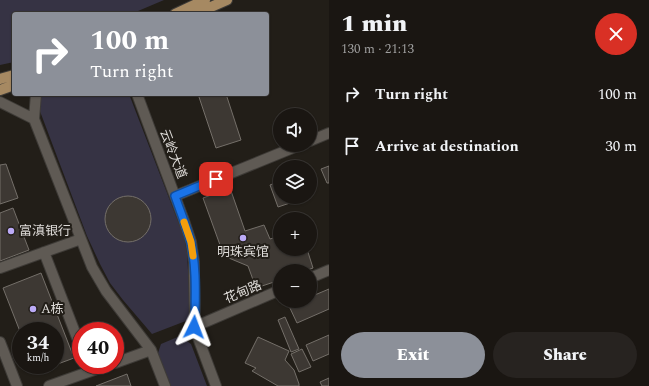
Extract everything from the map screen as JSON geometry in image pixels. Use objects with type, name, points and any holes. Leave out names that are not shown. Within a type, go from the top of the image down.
[{"type":"main road","points":[[179,12],[205,0]]},
{"type":"main road","points":[[200,12],[227,0]]},
{"type":"main road","points":[[0,79],[12,76]]},
{"type":"main road","points":[[0,90],[12,86]]},
{"type":"street","points":[[36,96],[34,119],[92,266],[102,284],[151,350],[165,386]]},
{"type":"street","name":"云岭大道","points":[[138,96],[187,231],[192,252],[194,277],[194,327],[216,386]]},
{"type":"street","points":[[0,102],[34,119]]},
{"type":"street","points":[[317,138],[329,133]]},
{"type":"street","points":[[175,196],[283,152]]},
{"type":"street","points":[[0,268],[81,239]]},
{"type":"street","points":[[44,252],[72,325]]},
{"type":"street","points":[[317,275],[329,270]]},
{"type":"street","name":"花甸路","points":[[194,327],[273,293]]},
{"type":"street","points":[[0,342],[17,386]]},
{"type":"street","points":[[124,360],[151,350]]},
{"type":"street","points":[[49,386],[76,374]]},
{"type":"shaded area","points":[[0,0],[164,0],[136,12],[12,12],[12,62],[0,65]]},
{"type":"shaded area","points":[[40,96],[130,96],[184,237],[187,253],[191,319],[152,334],[110,283],[87,236],[35,98]]},
{"type":"shaded area","points":[[180,336],[191,344],[207,386],[169,386],[157,356],[161,344]]},
{"type":"building","points":[[199,96],[227,96],[241,140],[216,148]]},
{"type":"building","points":[[6,164],[18,198],[0,204],[0,165]]},
{"type":"building","points":[[329,166],[329,183],[327,183],[321,169]]},
{"type":"building","points":[[273,184],[273,193],[270,185]]},
{"type":"building","name":"明珠宾馆","points":[[230,188],[245,231],[264,225],[270,239],[273,238],[273,256],[309,256],[312,264],[273,264],[273,282],[256,288],[248,266],[224,256],[203,198]]},
{"type":"building","points":[[133,196],[145,202],[150,210],[150,228],[145,236],[137,241],[123,242],[111,236],[106,228],[105,214],[111,202],[119,197]]},
{"type":"building","points":[[277,204],[287,204],[278,207]]},
{"type":"building","name":"富滇银行","points":[[13,208],[29,250],[0,261],[0,213]]},
{"type":"building","name":"A栋","points":[[41,273],[60,322],[16,322],[3,288]]},
{"type":"building","points":[[329,289],[329,309],[297,323],[290,308],[317,308],[317,294]]},
{"type":"building","points":[[285,317],[299,349],[291,352],[278,320]]},
{"type":"building","name":"A栋","points":[[64,332],[72,353],[72,359],[64,362]]},
{"type":"building","points":[[329,335],[329,354],[313,361],[306,345]]},
{"type":"building","points":[[258,337],[289,351],[285,360],[294,370],[299,386],[278,386],[252,371],[256,368],[245,363]]},
{"type":"building","points":[[302,349],[311,367],[299,372],[291,354]]},
{"type":"building","points":[[127,374],[131,386],[96,386]]},
{"type":"building","points":[[329,378],[329,386],[322,386],[320,382]]},
{"type":"slow traffic","points":[[184,222],[191,242],[193,256]]},
{"type":"place","name":"富滇银行","points":[[11,231]]},
{"type":"place","name":"明珠宾馆","points":[[243,238]]},
{"type":"place","name":"A栋","points":[[33,309]]},
{"type":"route","points":[[194,327],[194,262],[191,242],[175,196],[216,179]]}]
